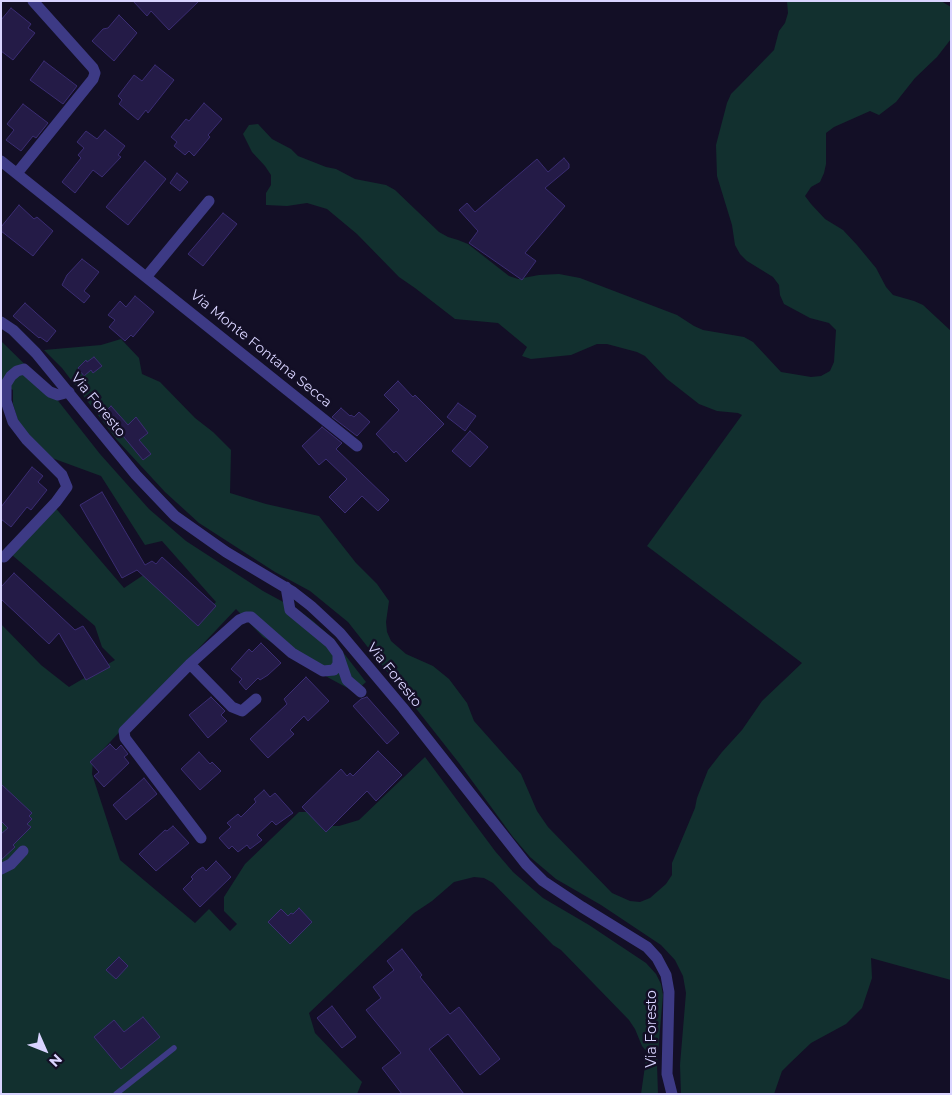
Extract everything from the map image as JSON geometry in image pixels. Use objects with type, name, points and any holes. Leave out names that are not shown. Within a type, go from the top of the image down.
[{"type":"street","points":[[18,172],[93,79],[95,73],[93,68],[33,1]]},
{"type":"street","name":"Via Monte Fontana Secca","points":[[1,161],[18,172],[357,446]]},
{"type":"street","points":[[147,276],[209,201]]},
{"type":"street","name":"Via Foresto","points":[[1,322],[13,330],[36,353],[136,475],[175,516],[226,552],[286,588],[322,615],[363,660],[526,864],[543,881],[582,907],[638,940],[657,958],[666,975],[669,992],[667,1074],[672,1094]]},
{"type":"street","points":[[4,557],[56,502],[67,487],[62,475],[12,422],[6,401],[6,384],[17,371],[24,369],[50,392],[58,395],[69,392]]},
{"type":"street","points":[[286,588],[290,610],[330,643],[338,654],[347,680],[361,692]]},
{"type":"street","points":[[201,838],[125,738],[124,730],[190,664],[239,620],[246,617],[251,617],[292,653],[323,671],[334,670],[338,664],[338,654]]},
{"type":"street","points":[[190,664],[232,707],[242,711],[256,698]]},
{"type":"street","points":[[1,869],[11,864],[23,851]]},
{"type":"lane","points":[[116,1094],[174,1048]]},
{"type":"green space","points":[[787,1],[941,1],[951,7],[951,39],[896,102],[879,115],[870,111],[834,127],[826,133],[826,164],[824,173],[820,182],[811,187],[805,196],[825,219],[843,230],[857,245],[876,268],[886,287],[893,295],[923,305],[951,331],[951,980],[871,958],[872,978],[862,1008],[846,1024],[811,1043],[789,1064],[782,1071],[774,1094],[681,1094],[680,1065],[686,993],[683,976],[675,960],[661,945],[601,905],[556,879],[530,857],[348,622],[310,591],[275,572],[199,523],[165,492],[117,440],[62,368],[44,350],[101,345],[121,339],[139,358],[142,374],[160,382],[195,418],[231,450],[230,493],[266,504],[319,516],[356,563],[377,584],[389,601],[386,622],[387,632],[391,641],[406,654],[433,666],[449,679],[467,703],[474,721],[521,774],[537,811],[548,827],[612,893],[630,901],[640,902],[650,898],[666,884],[672,875],[672,863],[695,808],[708,770],[742,730],[762,701],[802,663],[647,546],[742,415],[717,411],[699,404],[667,379],[645,356],[637,352],[607,344],[597,344],[571,355],[531,359],[522,356],[527,347],[498,323],[455,319],[399,277],[357,234],[327,209],[307,203],[287,206],[266,205],[266,193],[271,185],[271,175],[252,152],[243,134],[249,125],[258,124],[272,139],[291,149],[298,156],[336,169],[355,179],[386,185],[395,190],[439,232],[468,244],[509,276],[518,279],[559,274],[580,278],[677,315],[703,330],[744,337],[753,342],[781,372],[811,377],[821,376],[830,371],[834,362],[836,330],[829,323],[810,318],[784,304],[780,295],[779,285],[773,277],[747,261],[740,254],[735,245],[732,225],[717,176],[716,145],[727,103],[731,94],[774,50],[779,31],[785,23],[788,13]]},
{"type":"green space","points":[[1,341],[44,383],[100,454],[149,509],[186,541],[313,621],[332,638],[366,682],[355,692],[329,678],[263,637],[236,609],[93,760],[92,774],[120,860],[195,923],[209,909],[230,931],[237,924],[224,911],[224,897],[245,864],[299,812],[313,812],[326,826],[339,826],[359,820],[425,757],[495,851],[513,872],[543,898],[589,925],[646,963],[656,974],[661,984],[663,995],[657,1064],[658,1094],[641,1094],[647,1052],[629,1020],[493,883],[484,878],[474,877],[454,882],[432,901],[414,913],[309,1013],[315,1033],[362,1082],[357,1094],[1,1094],[1,624],[41,665],[69,687],[115,660],[102,647],[95,626],[12,555],[53,505],[124,588],[148,572],[196,622],[216,602],[162,541],[145,545],[101,476],[52,458],[25,444],[13,404],[13,390],[1,384]]},
{"type":"building","points":[[133,1],[199,1],[169,30],[151,11],[147,16]]},
{"type":"building","points":[[11,8],[31,24],[28,28],[35,33],[13,60],[1,51],[1,20]]},
{"type":"building","points":[[119,15],[137,33],[114,61],[92,41],[103,29],[108,28]]},
{"type":"building","points":[[44,61],[77,86],[63,104],[30,80]]},
{"type":"building","points":[[155,65],[174,80],[148,113],[146,110],[138,120],[119,104],[122,100],[118,96],[134,75],[142,81]]},
{"type":"building","points":[[204,103],[222,119],[208,135],[210,137],[194,156],[189,151],[185,155],[174,146],[177,142],[171,137],[186,119],[189,121]]},
{"type":"building","points":[[23,104],[48,123],[36,138],[33,136],[21,151],[6,140],[14,130],[7,124]]},
{"type":"building","points":[[105,130],[125,146],[118,155],[121,157],[102,177],[93,170],[75,193],[62,182],[81,158],[78,155],[84,148],[77,142],[86,131],[97,139]]},
{"type":"building","points":[[564,158],[569,164],[569,168],[545,188],[565,206],[525,253],[536,261],[522,280],[469,243],[478,231],[459,210],[467,203],[475,212],[537,159],[548,172]]},
{"type":"building","points":[[145,161],[166,179],[128,225],[106,207]]},
{"type":"building","points":[[177,173],[188,182],[180,191],[170,183]]},
{"type":"building","points":[[19,205],[34,219],[37,217],[53,231],[33,256],[1,231],[1,227]]},
{"type":"building","points":[[223,213],[237,224],[203,266],[188,254]]},
{"type":"building","points":[[82,259],[99,272],[84,291],[90,296],[84,303],[62,285],[67,275]]},
{"type":"building","points":[[135,296],[154,312],[133,337],[131,335],[125,341],[109,327],[115,320],[108,315],[120,301],[126,307]]},
{"type":"building","points":[[25,303],[56,331],[47,342],[39,338],[13,316]]},
{"type":"building","points":[[94,357],[102,366],[93,373],[91,370],[84,376],[78,368],[86,360],[87,362]]},
{"type":"building","points":[[398,381],[444,424],[406,462],[396,451],[394,453],[376,434],[399,410],[384,395]]},
{"type":"building","points":[[458,403],[476,416],[465,431],[447,417]]},
{"type":"building","points":[[111,406],[128,425],[136,417],[148,433],[139,440],[151,454],[143,460],[104,413]]},
{"type":"building","points":[[341,408],[354,417],[359,412],[370,422],[357,436],[332,417]]},
{"type":"building","points":[[322,427],[342,443],[336,449],[389,500],[378,511],[362,496],[345,513],[329,497],[347,479],[326,459],[319,465],[302,446]]},
{"type":"building","points":[[470,431],[488,447],[470,467],[452,451]]},
{"type":"building","points":[[32,467],[43,476],[38,482],[47,490],[31,510],[27,507],[11,527],[1,519],[1,507]]},
{"type":"building","points":[[102,492],[145,565],[152,561],[156,564],[162,557],[216,606],[198,626],[137,570],[122,578],[80,505]]},
{"type":"building","points":[[14,573],[75,630],[83,626],[110,667],[86,680],[59,633],[49,644],[1,599],[1,587]]},
{"type":"building","points":[[261,643],[281,663],[268,675],[260,680],[258,678],[246,690],[239,682],[242,679],[231,669],[249,649],[252,652]]},
{"type":"building","points":[[306,677],[329,701],[308,721],[304,716],[290,730],[294,734],[268,758],[250,739],[287,704],[284,699]]},
{"type":"building","points":[[211,697],[225,711],[221,715],[227,721],[208,738],[189,715]]},
{"type":"building","points":[[367,697],[399,733],[387,744],[353,706],[361,699]]},
{"type":"building","points":[[110,744],[116,750],[121,745],[128,754],[124,757],[129,763],[104,787],[94,776],[99,772],[90,762]]},
{"type":"building","points":[[378,751],[402,775],[376,801],[367,791],[326,832],[302,807],[341,769],[347,776],[350,773],[353,776]]},
{"type":"building","points":[[199,752],[210,764],[212,762],[221,771],[200,790],[181,769]]},
{"type":"building","points":[[144,778],[157,794],[126,820],[113,805]]},
{"type":"building","points":[[1,784],[32,813],[29,816],[32,819],[27,824],[31,827],[13,845],[15,847],[1,860],[1,834],[8,828],[1,821]]},
{"type":"building","points":[[264,790],[270,797],[275,793],[293,813],[276,825],[272,821],[257,835],[262,840],[250,849],[247,845],[238,852],[232,846],[229,849],[219,838],[231,827],[227,823],[238,814],[241,817],[256,802],[254,799]]},
{"type":"building","points":[[173,826],[189,843],[156,871],[139,854],[165,830],[167,831]]},
{"type":"building","points":[[216,861],[231,877],[200,907],[183,889],[193,879],[191,877],[198,870],[203,867],[206,871]]},
{"type":"building","points":[[299,908],[312,922],[290,944],[268,922],[281,909],[288,916]]},
{"type":"building","points":[[402,949],[422,975],[420,977],[450,1014],[459,1007],[500,1059],[480,1075],[448,1034],[429,1049],[464,1094],[402,1094],[382,1068],[401,1053],[366,1010],[381,998],[373,987],[394,970],[387,961]]},
{"type":"building","points":[[119,957],[128,966],[116,979],[106,970]]},
{"type":"building","points":[[332,1006],[356,1037],[342,1048],[317,1018]]},
{"type":"building","points":[[143,1017],[160,1037],[121,1069],[94,1037],[114,1020],[124,1032]]}]
